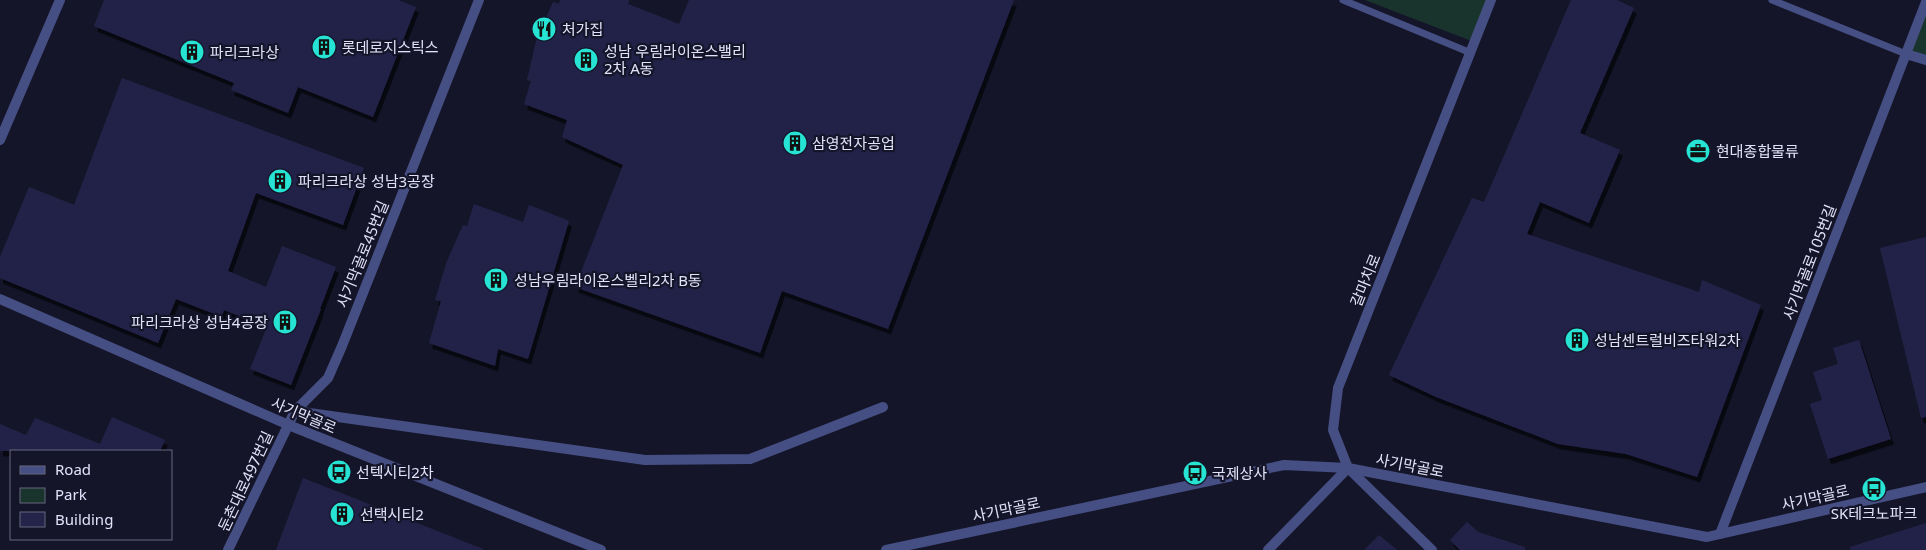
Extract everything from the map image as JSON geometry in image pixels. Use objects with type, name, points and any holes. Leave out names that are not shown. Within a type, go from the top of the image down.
[{"type":"street","points":[[0,140],[60,0]]},
{"type":"street","name":"사기막골로45번길","points":[[288,425],[296,411],[328,378],[479,0]]},
{"type":"street","name":"갈마치로","points":[[1348,468],[1334,430],[1338,388],[1492,0]]},
{"type":"street","name":"사기막골로105번길","points":[[1720,534],[1926,2]]},
{"type":"street","points":[[1906,54],[1926,60]]},
{"type":"street","name":"사기막골로","points":[[0,298],[288,425],[601,550]]},
{"type":"street","points":[[296,411],[645,460],[750,459],[883,407]]},
{"type":"street","name":"둔촌대로497번길","points":[[228,550],[288,425]]},
{"type":"street","name":"사기막골로","points":[[886,550],[1284,465],[1348,468],[1707,537],[1926,487]]},
{"type":"street","points":[[1268,550],[1348,468],[1432,550]]},
{"type":"lane","points":[[1343,0],[1472,53]]},
{"type":"lane","points":[[1772,0],[1906,54]]},
{"type":"green space","points":[[1365,0],[1490,0],[1474,42]]},
{"type":"green space","points":[[1926,2],[1926,60],[1906,54]]},
{"type":"building","name":"롯데로지스틱스","points":[[104,0],[398,0],[416,7],[373,117],[298,87],[288,113],[231,90],[234,83],[94,26]]},
{"type":"building","name":"삼영전자공업","points":[[560,0],[629,0],[628,4],[679,24],[689,0],[1014,0],[888,329],[782,291],[760,353],[575,287],[623,165],[562,137],[567,120],[524,104],[531,81],[527,80],[536,41],[553,2],[559,4]]},
{"type":"building","name":"성남센트럴비즈타워2차","points":[[1571,0],[1617,0],[1634,8],[1580,133],[1620,150],[1589,223],[1540,202],[1527,234],[1699,292],[1702,280],[1761,305],[1697,477],[1626,454],[1558,444],[1436,397],[1389,375],[1472,198],[1484,202]]},
{"type":"building","points":[[122,78],[364,168],[343,225],[256,193],[228,271],[266,287],[282,246],[336,267],[291,385],[250,369],[267,327],[224,310],[222,317],[176,299],[158,343],[0,278],[0,257],[29,187],[74,205]]},
{"type":"building","name":"성남우림라이온스벨리2차 B동","points":[[474,204],[523,222],[529,205],[569,221],[528,359],[498,349],[495,366],[429,343],[441,301],[435,300],[447,261],[463,225],[467,226]]},
{"type":"building","points":[[1926,237],[1926,417],[1921,418],[1880,248]]},
{"type":"building","points":[[1859,340],[1891,439],[1828,459],[1810,404],[1822,400],[1813,372],[1838,364],[1833,348]]},
{"type":"building","points":[[112,417],[165,440],[160,450],[0,451],[0,424],[26,435],[35,418],[100,444]]},
{"type":"building","name":"선택시티2","points":[[303,478],[483,549],[483,550],[276,550]]},
{"type":"building","points":[[1467,522],[1478,532],[1525,547],[1525,550],[1460,550],[1450,540]]},
{"type":"building","points":[[1926,523],[1926,550],[1850,550],[1850,547]]},
{"type":"building","points":[[1379,535],[1397,550],[1364,550]]},
{"type":"place","name":"처가집","points":[[544,29]]},
{"type":"place","name":"롯데로지스틱스","points":[[324,47]]},
{"type":"place","name":"파리크라상","points":[[192,52]]},
{"type":"place","name":"성남 우림라이온스밸리 2차 A동","points":[[586,60]]},
{"type":"place","name":"삼영전자공업","points":[[795,143]]},
{"type":"place","name":"현대종합물류","points":[[1698,151]]},
{"type":"place","name":"파리크라상 성남3공장","points":[[280,181]]},
{"type":"place","name":"성남우림라이온스벨리2차 B동","points":[[496,280]]},
{"type":"place","name":"파리크라상 성남4공장","points":[[285,322]]},
{"type":"place","name":"성남센트럴비즈타워2차","points":[[1577,340]]},
{"type":"place","name":"선텍시티2차","points":[[339,472]]},
{"type":"place","name":"국제상사","points":[[1195,473]]},
{"type":"place","name":"SK테크노파크","points":[[1874,489]]},
{"type":"place","name":"선택시티2","points":[[342,514]]}]
